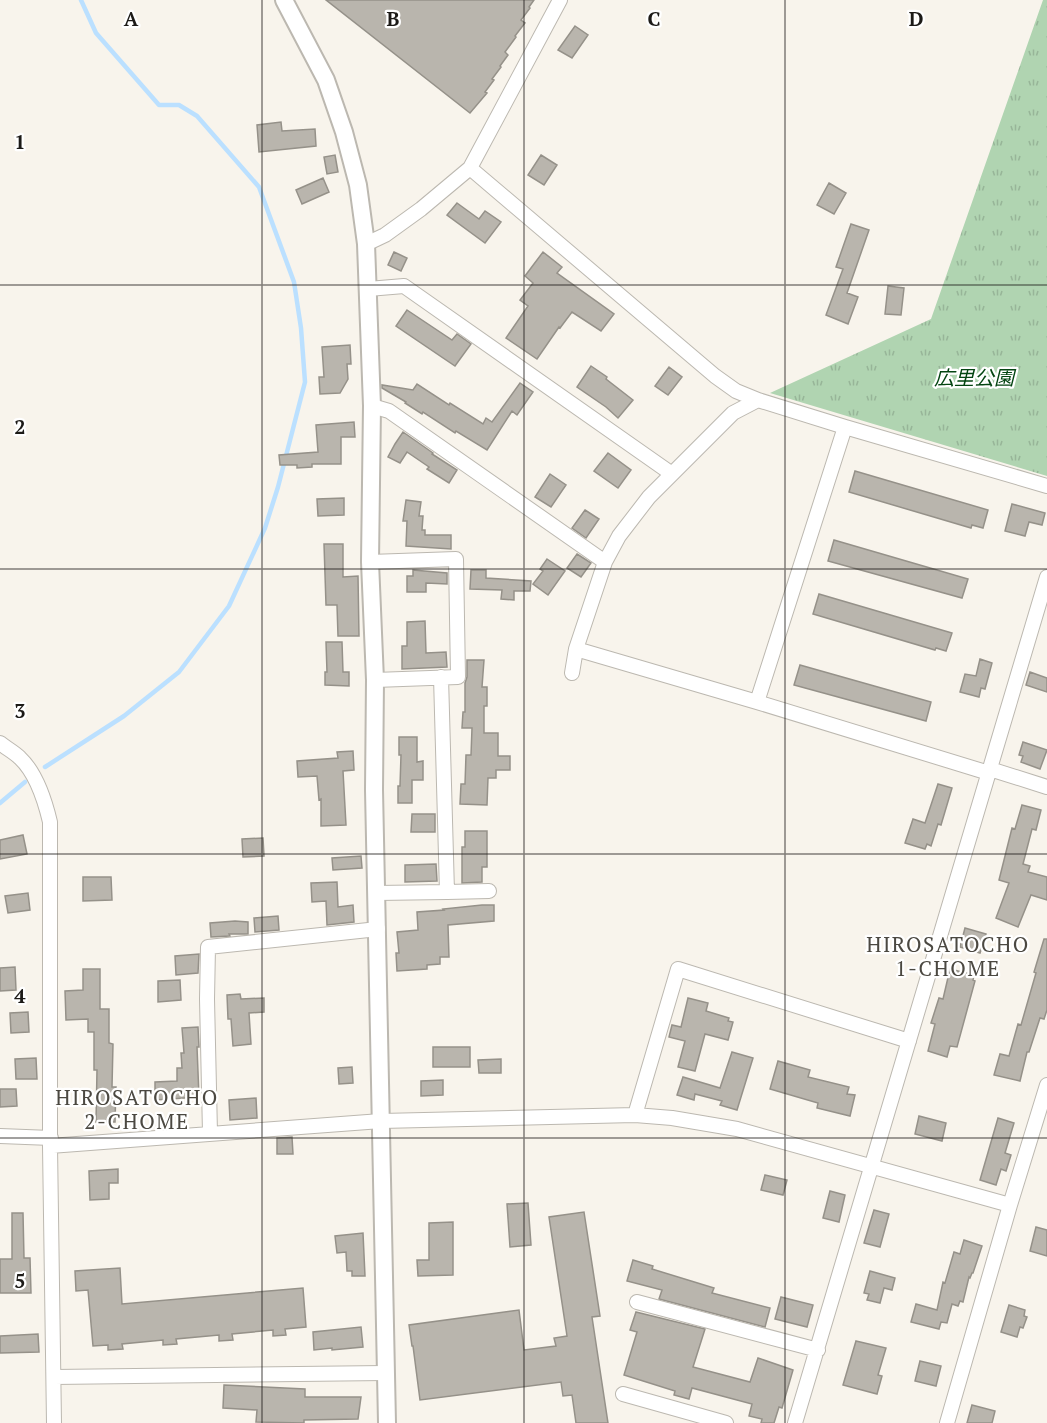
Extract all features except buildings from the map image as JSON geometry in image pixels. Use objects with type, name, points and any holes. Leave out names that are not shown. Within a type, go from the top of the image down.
[{"type":"street","points":[[284,0],[326,80],[344,132],[358,185],[366,244],[372,406],[370,562],[375,680],[374,790],[387,1423]]},
{"type":"street","points":[[366,244],[385,235],[421,209],[470,168],[560,0]]},
{"type":"street","points":[[470,168],[715,376],[736,391],[845,427],[1047,486]]},
{"type":"street","points":[[368,289],[404,286],[672,474]]},
{"type":"street","points":[[572,673],[576,650],[605,562],[619,536],[649,497],[733,413],[758,400]]},
{"type":"street","points":[[372,406],[389,411],[605,562]]},
{"type":"street","points":[[757,702],[845,427]]},
{"type":"street","points":[[370,562],[456,559],[458,677],[375,680]]},
{"type":"street","points":[[795,1423],[1047,577]]},
{"type":"street","points":[[576,650],[1047,787]]},
{"type":"street","points":[[441,677],[447,892]]},
{"type":"street","points":[[0,743],[21,759],[34,778],[44,799],[50,822],[50,1142],[54,1423]]},
{"type":"street","points":[[377,893],[489,891]]},
{"type":"street","points":[[210,1133],[208,948],[378,929]]},
{"type":"street","points":[[635,1115],[678,969],[909,1041]]},
{"type":"street","points":[[948,1423],[1047,1085]]},
{"type":"street","points":[[0,1136],[50,1142],[381,1121],[635,1115],[672,1118],[737,1129],[1010,1205]]},
{"type":"street","points":[[637,1302],[818,1350]]},
{"type":"street","points":[[54,1377],[385,1373]]},
{"type":"street","points":[[623,1394],[726,1423]]},
{"type":"green space","name":"広里公園","points":[[1043,0],[1047,0],[1047,476],[770,393],[931,319]]},
{"type":"waterway","points":[[45,767],[124,716],[179,672],[229,606],[265,528],[305,382],[301,328],[294,282],[259,187],[197,116],[179,105],[159,105],[96,33],[81,0]]},
{"type":"waterway","points":[[0,803],[25,782]]},
{"type":"district","name":"HIROSATOCHO 1-CHOME","points":[[948,957]]},
{"type":"district","name":"HIROSATOCHO 2-CHOME","points":[[137,1110]]}]
